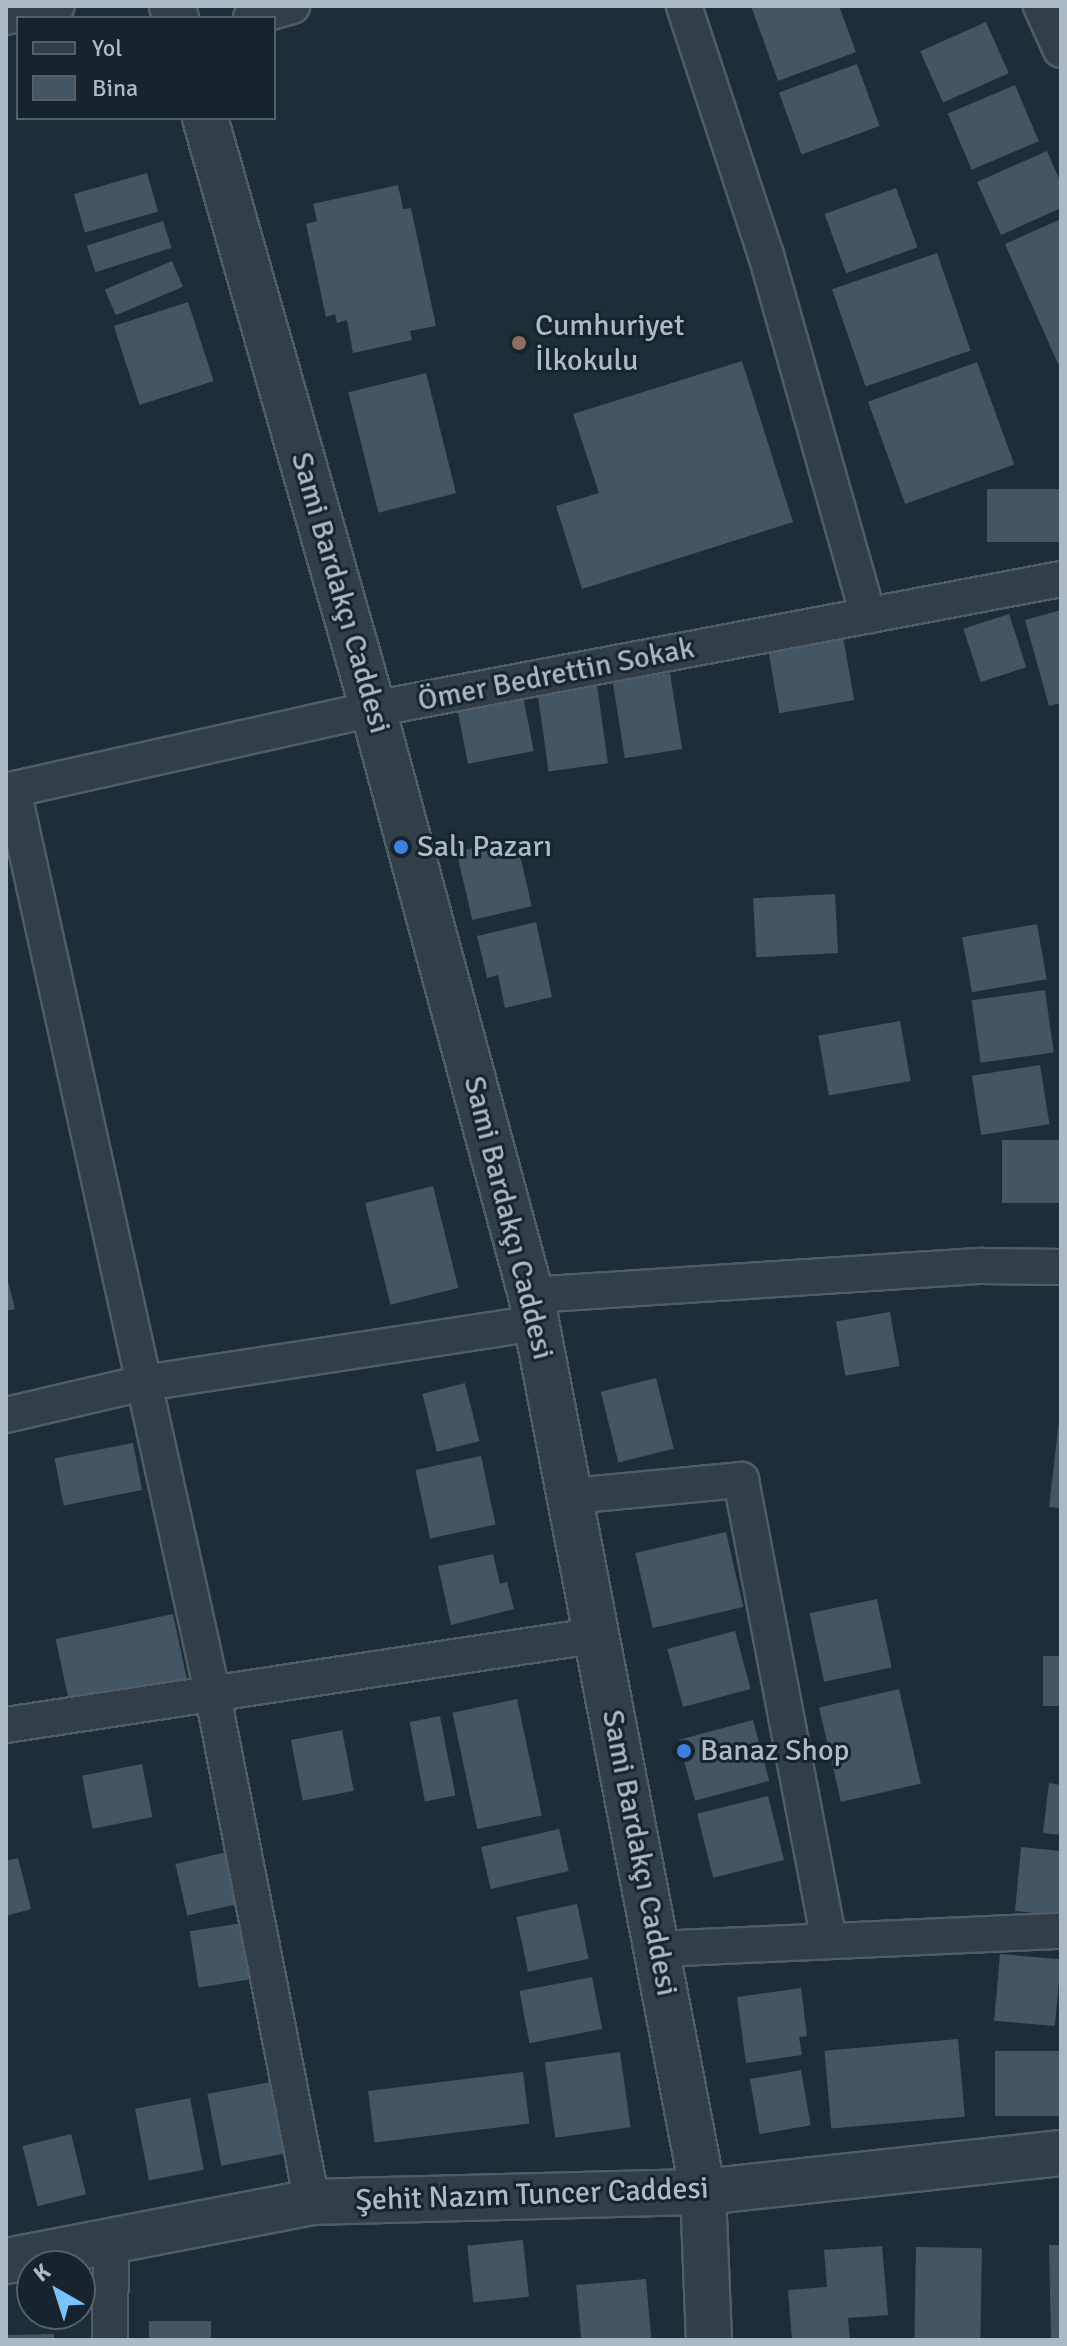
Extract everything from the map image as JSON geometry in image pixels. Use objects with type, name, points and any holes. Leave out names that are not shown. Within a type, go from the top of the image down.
[{"type":"street","points":[[6,17],[57,6]]},
{"type":"street","points":[[258,16],[292,6]]},
{"type":"street","points":[[684,6],[766,255],[868,616]]},
{"type":"street","points":[[1041,6],[1061,50]]},
{"type":"street","name":"Sami Bardakçı Caddesi","points":[[206,120],[373,709],[534,1309],[599,1635],[703,2192],[709,2340]]},
{"type":"street","name":"Ömer Bedrettin Sokak","points":[[9,790],[373,709],[1061,579]]},
{"type":"street","points":[[9,790],[212,1691],[312,2202]]},
{"type":"street","points":[[6,1415],[144,1383],[534,1309],[982,1266],[1061,1267]]},
{"type":"street","points":[[571,1496],[741,1480],[829,1941]]},
{"type":"street","points":[[6,1725],[212,1691],[599,1635]]},
{"type":"street","points":[[657,1949],[1061,1931]]},
{"type":"street","name":"Şehit Nazım Tuncer Caddesi","points":[[6,2261],[312,2202],[703,2192],[1061,2153]]},
{"type":"street","points":[[110,2340],[111,2240]]},
{"type":"building","points":[[751,6],[839,6],[856,52],[778,81]]},
{"type":"building","points":[[986,22],[1009,73],[943,102],[920,51]]},
{"type":"building","points":[[857,64],[880,126],[802,154],[779,92]]},
{"type":"building","points":[[1015,85],[1039,141],[972,170],[948,114]]},
{"type":"building","points":[[1047,151],[1061,183],[1061,208],[1001,235],[977,182]]},
{"type":"building","points":[[147,173],[158,211],[85,232],[74,194]]},
{"type":"building","points":[[398,185],[403,209],[411,208],[436,326],[410,331],[412,340],[353,353],[347,320],[337,323],[335,314],[326,317],[306,224],[317,221],[313,204]]},
{"type":"building","points":[[896,188],[918,247],[846,273],[825,214]]},
{"type":"building","points":[[1061,219],[1061,363],[1058,364],[1005,244]]},
{"type":"building","points":[[163,221],[172,248],[96,272],[87,246]]},
{"type":"building","points":[[937,253],[971,350],[866,387],[832,289]]},
{"type":"building","points":[[172,261],[183,287],[116,315],[105,290]]},
{"type":"building","points":[[188,302],[214,381],[139,405],[114,326]]},
{"type":"building","points":[[742,361],[793,522],[582,589],[556,506],[599,493],[573,414]]},
{"type":"building","points":[[977,362],[1014,464],[905,504],[868,402]]},
{"type":"building","points":[[426,373],[456,493],[378,513],[348,392]]},
{"type":"building","points":[[987,489],[1061,489],[1061,542],[987,542]]},
{"type":"building","points":[[1061,610],[1061,703],[1049,706],[1025,620]]},
{"type":"building","points":[[1009,614],[1026,667],[981,682],[963,629]]},
{"type":"building","points":[[842,631],[854,700],[779,713],[767,644]]},
{"type":"building","points":[[670,673],[682,749],[625,758],[613,682]]},
{"type":"building","points":[[597,685],[608,763],[549,772],[538,693]]},
{"type":"building","points":[[523,696],[534,751],[468,764],[457,709]]},
{"type":"building","points":[[516,838],[532,906],[472,920],[457,852]]},
{"type":"building","points":[[835,894],[838,953],[756,957],[753,898]]},
{"type":"building","points":[[536,922],[552,997],[505,1008],[498,975],[487,978],[477,936]]},
{"type":"building","points":[[1037,924],[1047,979],[972,992],[962,937]]},
{"type":"building","points":[[1045,990],[1054,1052],[980,1063],[972,1000]]},
{"type":"building","points":[[900,1021],[911,1081],[829,1095],[818,1035]]},
{"type":"building","points":[[1040,1065],[1049,1124],[981,1135],[972,1076]]},
{"type":"building","points":[[1002,1140],[1061,1140],[1061,1203],[1002,1203]]},
{"type":"building","points":[[433,1186],[458,1288],[390,1305],[365,1203]]},
{"type":"building","points":[[6,1273],[15,1309],[6,1311]]},
{"type":"building","points":[[890,1312],[900,1366],[845,1376],[836,1322]]},
{"type":"building","points":[[656,1378],[674,1449],[618,1463],[601,1392]]},
{"type":"building","points":[[465,1383],[480,1441],[437,1452],[422,1394]]},
{"type":"building","points":[[1061,1421],[1061,1508],[1049,1507]]},
{"type":"building","points":[[133,1443],[142,1490],[64,1505],[54,1458]]},
{"type":"building","points":[[481,1456],[496,1524],[430,1538],[415,1470]]},
{"type":"building","points":[[726,1532],[743,1607],[653,1628],[635,1553]]},
{"type":"building","points":[[493,1554],[500,1584],[507,1582],[514,1609],[451,1625],[438,1566]]},
{"type":"building","points":[[877,1599],[892,1667],[824,1682],[810,1613]]},
{"type":"building","points":[[173,1614],[187,1679],[69,1704],[56,1639]]},
{"type":"building","points":[[735,1631],[751,1689],[683,1707],[667,1649]]},
{"type":"building","points":[[1043,1656],[1061,1656],[1061,1706],[1043,1706]]},
{"type":"building","points":[[899,1689],[921,1784],[841,1802],[819,1707]]},
{"type":"building","points":[[517,1699],[542,1815],[477,1829],[452,1713]]},
{"type":"building","points":[[440,1716],[455,1796],[425,1801],[410,1722]]},
{"type":"building","points":[[753,1720],[769,1781],[695,1801],[679,1740]]},
{"type":"building","points":[[342,1730],[354,1791],[303,1801],[291,1740]]},
{"type":"building","points":[[142,1764],[152,1817],[92,1829],[82,1776]]},
{"type":"building","points":[[1049,1783],[1061,1785],[1061,1835],[1043,1833]]},
{"type":"building","points":[[768,1796],[784,1860],[713,1878],[697,1814]]},
{"type":"building","points":[[559,1829],[569,1871],[491,1889],[481,1847]]},
{"type":"building","points":[[1021,1847],[1061,1851],[1061,1916],[1015,1911]]},
{"type":"building","points":[[227,1852],[239,1904],[187,1916],[175,1864]]},
{"type":"building","points":[[18,1858],[31,1909],[6,1916],[6,1861]]},
{"type":"building","points":[[577,1904],[589,1959],[528,1972],[516,1917]]},
{"type":"building","points":[[242,1923],[251,1979],[199,1988],[190,1931]]},
{"type":"building","points":[[1000,1954],[1061,1959],[1055,2026],[994,2021]]},
{"type":"building","points":[[592,1977],[602,2029],[529,2043],[519,1991]]},
{"type":"building","points":[[801,1988],[807,2036],[799,2037],[802,2055],[746,2063],[737,1997]]},
{"type":"building","points":[[958,2039],[965,2117],[831,2128],[825,2051]]},
{"type":"building","points":[[995,2051],[1061,2051],[1061,2116],[995,2116]]},
{"type":"building","points":[[620,2052],[631,2127],[555,2138],[545,2063]]},
{"type":"building","points":[[801,2070],[811,2125],[760,2134],[750,2079]]},
{"type":"building","points":[[523,2072],[529,2124],[375,2143],[368,2091]]},
{"type":"building","points":[[280,2080],[294,2152],[221,2166],[207,2094]]},
{"type":"building","points":[[190,2098],[204,2170],[149,2180],[135,2109]]},
{"type":"building","points":[[71,2134],[86,2194],[37,2206],[22,2146]]},
{"type":"building","points":[[523,2240],[529,2297],[473,2303],[467,2246]]},
{"type":"building","points":[[1049,2245],[1061,2245],[1061,2340],[1051,2340]]},
{"type":"building","points":[[882,2246],[888,2315],[848,2318],[850,2340],[792,2340],[788,2290],[827,2287],[824,2250]]},
{"type":"building","points":[[916,2247],[982,2248],[980,2340],[914,2340]]},
{"type":"building","points":[[646,2279],[651,2340],[581,2340],[576,2285]]},
{"type":"building","points":[[149,2321],[211,2321],[211,2340],[149,2340]]},
{"type":"building","points":[[54,2334],[54,2340],[6,2340],[6,2335]]},
{"type":"place","name":"Cumhuriyet İlkokulu","points":[[519,343]]},
{"type":"place","name":"Salı Pazarı","points":[[401,847]]},
{"type":"place","name":"Banaz Shop","points":[[684,1751]]}]
